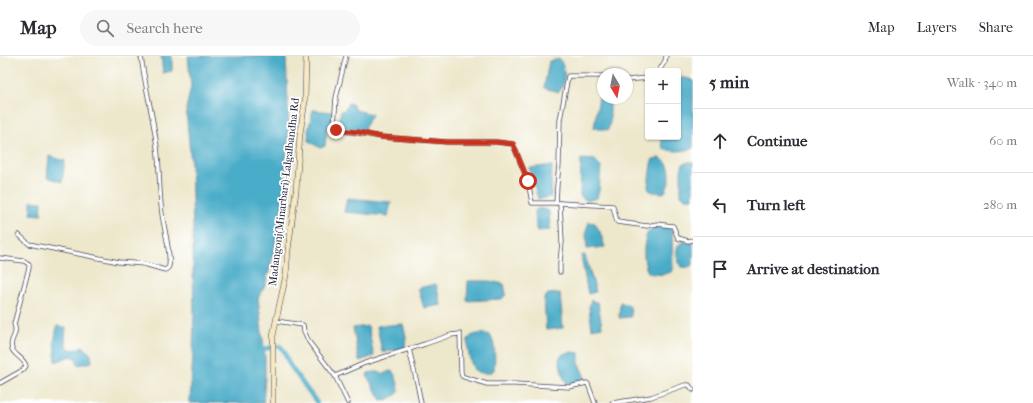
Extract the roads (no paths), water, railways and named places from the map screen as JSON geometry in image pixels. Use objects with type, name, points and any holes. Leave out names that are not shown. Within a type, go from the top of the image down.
[{"type":"main road","name":"Madangonj(Minarbari)-Lalgalbandha Rd","points":[[273,403],[273,336],[286,275],[296,191],[300,134],[305,101],[306,56]]},
{"type":"street","points":[[19,235],[29,244],[119,262],[144,264],[165,270],[168,269],[169,251],[162,214],[157,149],[141,56]]},
{"type":"street","points":[[346,56],[336,98],[334,126],[336,130],[358,132],[381,137],[447,142],[496,142],[513,144],[528,181],[532,203],[613,206],[617,222],[647,226],[657,224],[673,226],[678,238],[693,240]]},
{"type":"street","points":[[661,68],[666,56]]},
{"type":"street","points":[[560,272],[562,242],[557,185],[560,120],[568,76],[597,76]]},
{"type":"street","points":[[633,79],[645,78]]},
{"type":"street","points":[[0,258],[24,261],[29,264],[14,324],[16,332],[11,343],[13,351],[25,362],[26,366],[23,370],[0,383]]},
{"type":"street","points":[[276,321],[303,326],[309,342],[336,376],[348,403]]},
{"type":"street","points":[[336,376],[365,363],[451,335],[460,334],[462,376],[487,384],[515,384],[569,388],[587,383],[595,403]]},
{"type":"street","points":[[409,349],[421,403]]},
{"type":"street","points":[[612,403],[651,397],[685,385],[689,385],[693,390]]},
{"type":"water","points":[[161,56],[172,56],[172,71],[163,73]]},
{"type":"water","points":[[188,56],[286,56],[289,127],[282,207],[273,256],[265,286],[258,298],[265,358],[263,403],[189,403],[193,355],[194,313],[191,164],[186,109],[191,87]]},
{"type":"water","points":[[560,59],[564,76],[562,88],[559,92],[544,88],[549,61]]},
{"type":"water","points":[[681,78],[693,80],[693,148],[683,151],[665,150],[661,140],[681,140]]},
{"type":"water","points":[[348,103],[352,104],[355,110],[372,114],[363,131],[337,126],[341,111],[345,110]]},
{"type":"water","points":[[598,104],[610,104],[610,122],[608,130],[594,128]]},
{"type":"water","points":[[313,110],[332,112],[332,127],[327,127],[325,146],[320,148],[309,141],[308,131]]},
{"type":"water","points":[[49,156],[65,161],[62,182],[47,177]]},
{"type":"water","points":[[659,158],[664,160],[667,164],[670,173],[667,188],[665,192],[662,193],[649,190],[648,186],[651,164],[653,159]]},
{"type":"water","points":[[581,159],[595,160],[601,166],[597,198],[587,201],[580,196]]},
{"type":"water","points":[[693,162],[693,198],[684,198],[681,195],[681,170],[683,164]]},
{"type":"water","points":[[552,166],[551,197],[538,199],[529,168]]},
{"type":"water","points":[[347,198],[391,202],[388,216],[344,212]]},
{"type":"water","points":[[31,201],[42,202],[41,215],[31,214]]},
{"type":"water","points":[[539,208],[549,211],[550,230],[538,231],[536,226],[535,211]]},
{"type":"water","points":[[589,222],[595,223],[605,247],[587,249],[586,231]]},
{"type":"water","points":[[655,227],[671,228],[672,232],[673,269],[671,272],[666,274],[649,273],[644,258],[646,237],[648,232]]},
{"type":"water","points":[[682,242],[693,243],[693,265],[689,267],[681,267],[677,258],[677,247]]},
{"type":"water","points":[[585,255],[596,292],[588,294],[581,256]]},
{"type":"water","points":[[468,281],[489,281],[504,284],[506,294],[502,299],[467,301]]},
{"type":"water","points":[[436,284],[441,305],[424,308],[418,288]]},
{"type":"water","points":[[560,293],[563,328],[546,330],[544,298],[548,294]]},
{"type":"water","points":[[591,300],[598,303],[602,327],[592,329],[589,308]]},
{"type":"water","points":[[620,302],[629,305],[631,317],[619,318]]},
{"type":"water","points":[[403,324],[406,337],[405,349],[382,352],[377,326]]},
{"type":"water","points":[[57,326],[66,327],[65,341],[67,348],[74,350],[83,346],[91,355],[92,362],[78,365],[76,358],[70,356],[56,362],[54,342]]},
{"type":"water","points":[[368,326],[374,356],[359,361],[353,328]]},
{"type":"water","points":[[484,333],[490,335],[494,347],[494,370],[489,373],[476,372],[474,370],[468,350],[469,338],[474,335]]},
{"type":"water","points":[[574,352],[579,353],[579,364],[586,380],[577,384],[567,384],[563,377],[559,359],[564,354]]},
{"type":"water","points":[[390,371],[393,372],[395,376],[399,391],[396,395],[387,400],[381,400],[367,376],[368,373],[378,372],[383,374]]},
{"type":"waterway","points":[[258,350],[280,346],[284,351],[289,364],[317,403]]}]
